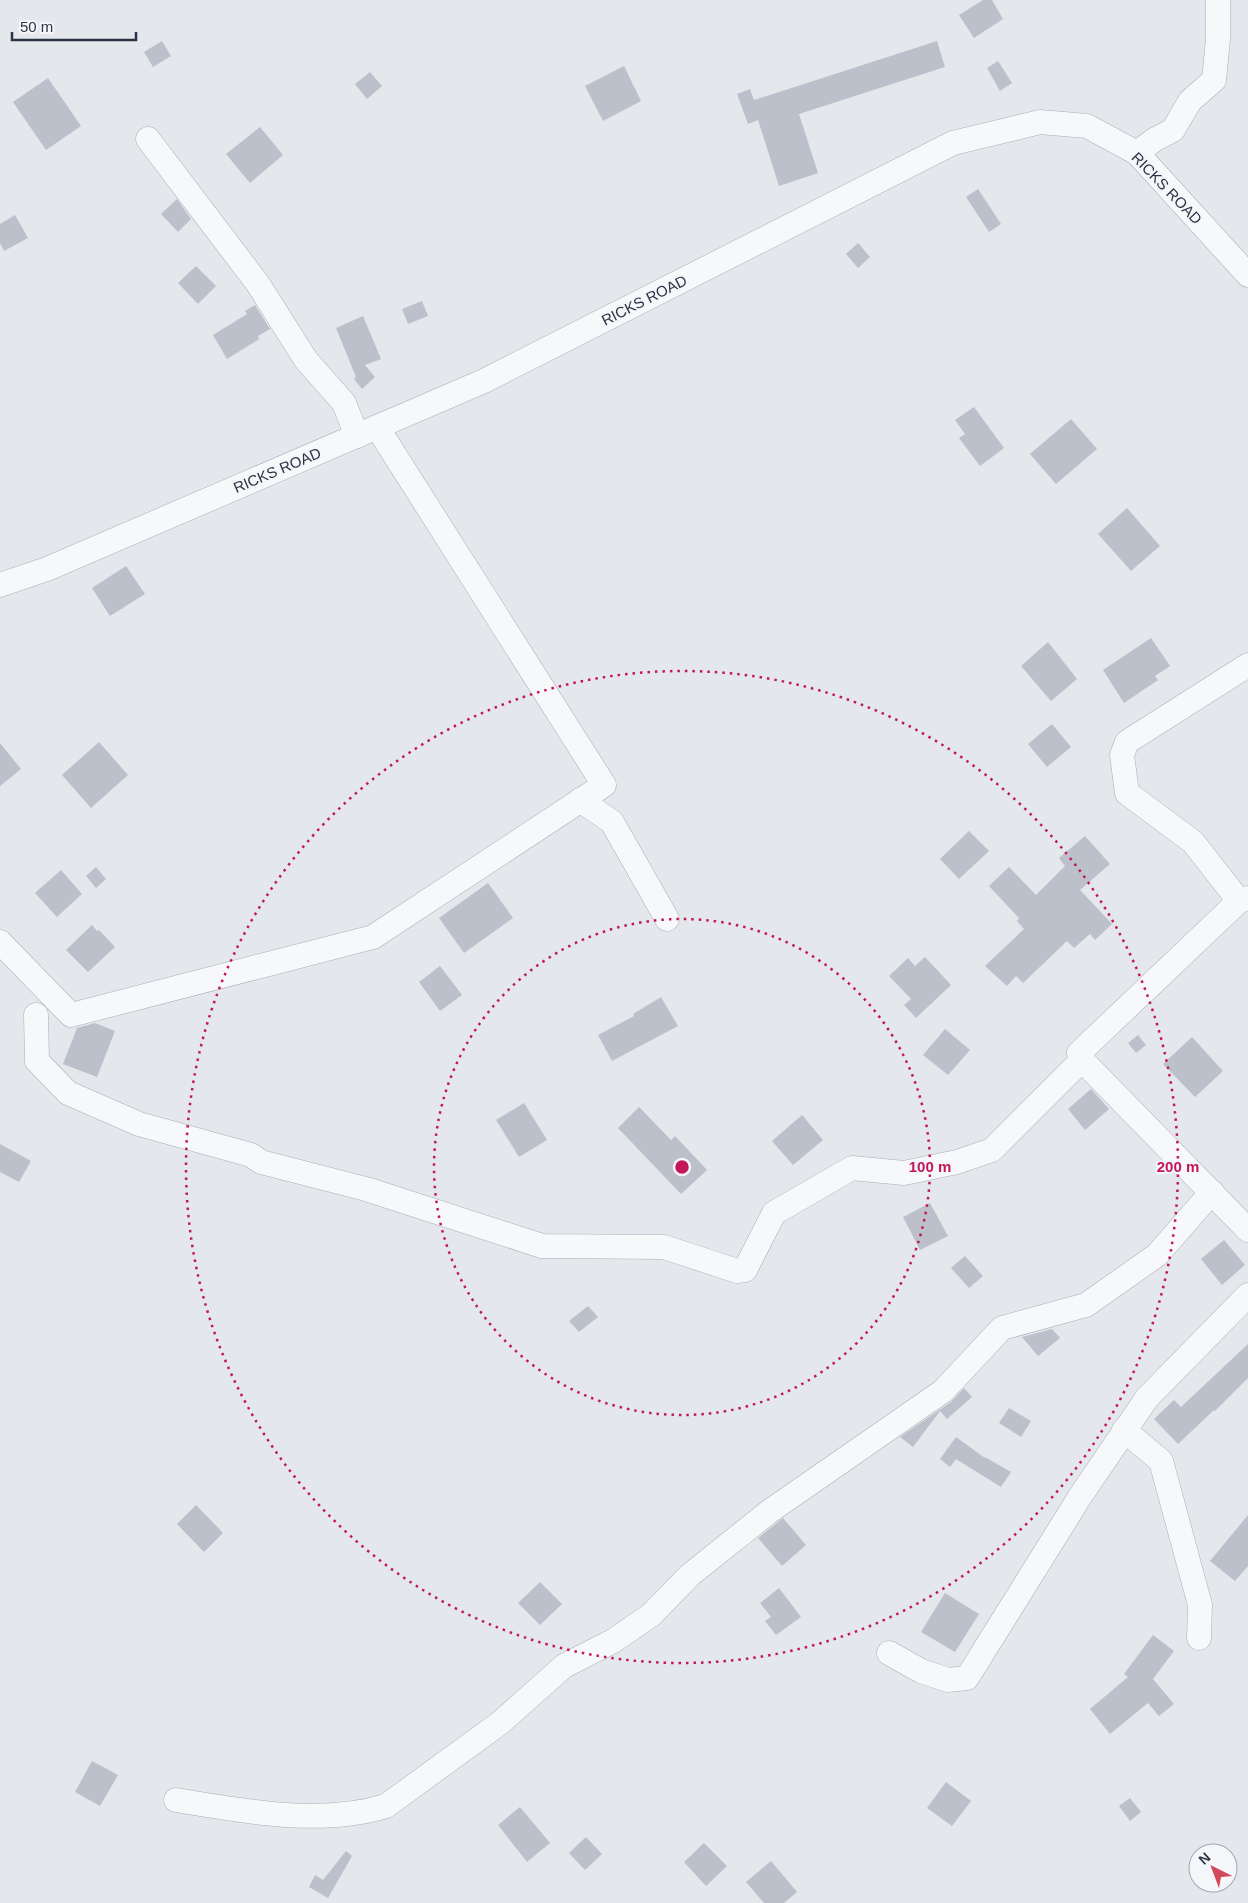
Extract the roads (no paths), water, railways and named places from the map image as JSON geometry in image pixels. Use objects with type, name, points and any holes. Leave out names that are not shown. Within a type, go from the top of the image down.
[{"type":"street","points":[[1137,153],[1154,140],[1174,130],[1190,101],[1214,80],[1218,39],[1218,0]]},
{"type":"street","name":"RICKS ROAD","points":[[0,585],[47,569],[484,381],[953,144],[1040,122],[1087,126],[1137,153],[1248,276]]},
{"type":"street","points":[[0,942],[71,1015],[373,937],[604,785],[367,432],[344,402],[306,360],[258,284],[148,139]]},
{"type":"street","points":[[1248,664],[1127,742],[1122,756],[1127,793],[1192,842],[1243,899],[1079,1053],[1082,1060],[1248,1230]]},
{"type":"street","points":[[580,800],[612,822],[667,919]]},
{"type":"street","points":[[36,1015],[37,1060],[43,1067],[68,1093],[139,1124],[250,1155],[261,1162],[366,1189],[542,1246],[664,1247],[737,1271],[745,1270],[774,1213],[852,1168],[904,1173],[957,1162],[992,1150],[1082,1060]]},
{"type":"street","points":[[176,1800],[241,1811],[321,1815],[366,1812],[386,1806],[500,1723],[564,1666],[613,1641],[651,1615],[690,1575],[770,1511],[943,1390],[1002,1328],[1086,1305],[1158,1255],[1212,1192]]},
{"type":"street","points":[[890,1653],[921,1671],[948,1680],[967,1678],[1081,1495],[1147,1398],[1248,1295]]},
{"type":"street","points":[[1124,1430],[1161,1462],[1200,1605],[1200,1638]]}]
